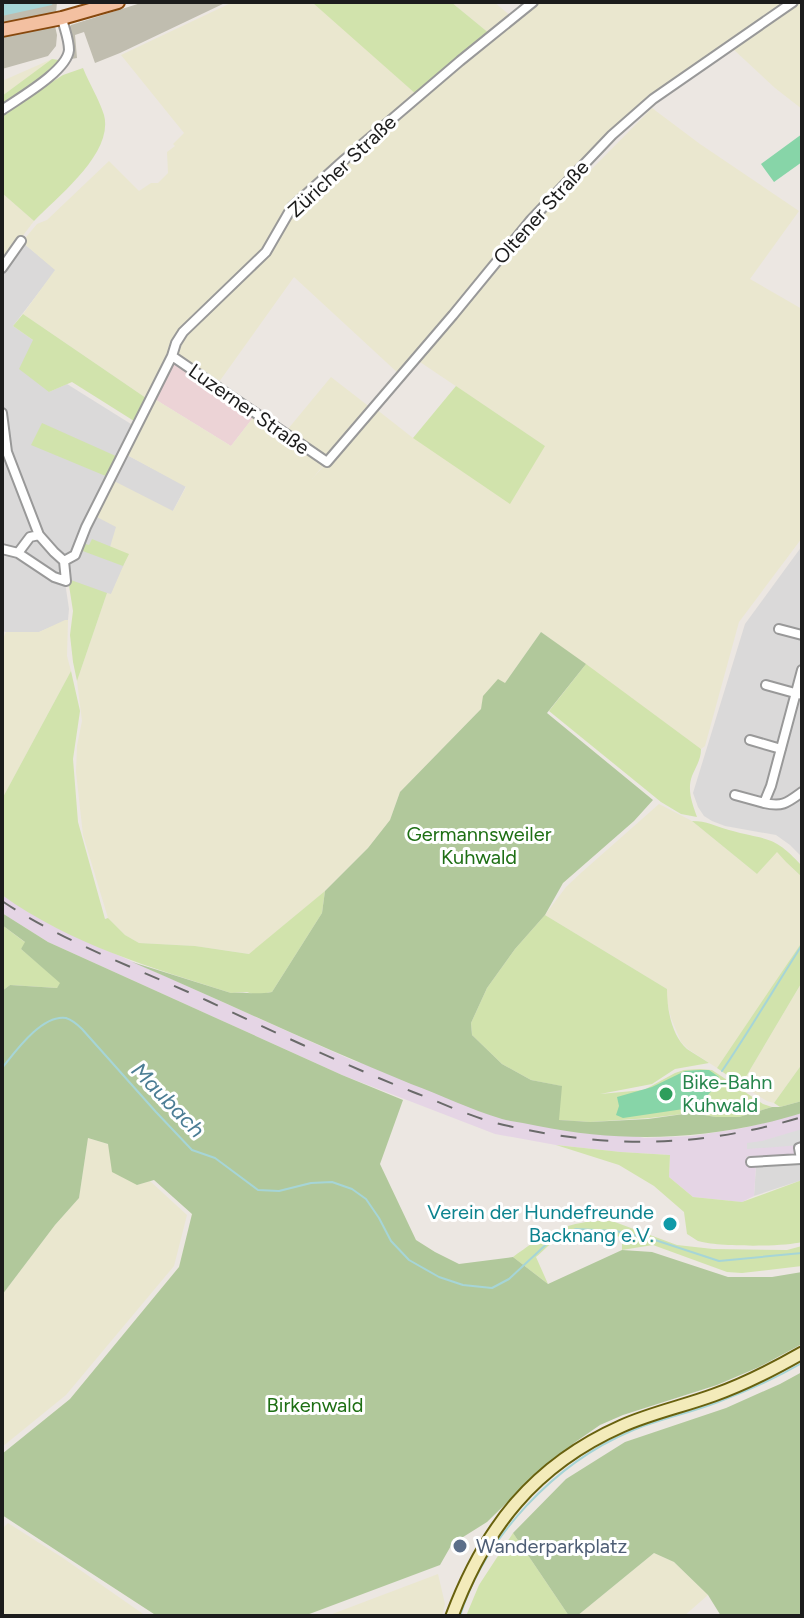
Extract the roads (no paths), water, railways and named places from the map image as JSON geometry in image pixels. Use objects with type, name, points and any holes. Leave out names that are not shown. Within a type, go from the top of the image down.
[{"type":"main road","points":[[2,30],[62,18],[118,2]]},
{"type":"street","name":"Züricher Straße","points":[[64,561],[75,555],[176,343],[193,321],[242,278],[266,252],[292,207],[533,2]]},
{"type":"street","name":"Oltener Straße","points":[[327,462],[530,221],[612,135],[653,99],[793,2]]},
{"type":"street","points":[[2,110],[51,75],[66,59],[69,47],[62,18]]},
{"type":"street","points":[[2,268],[21,241]]},
{"type":"street","name":"Luzerner Straße","points":[[172,356],[327,462]]},
{"type":"street","points":[[2,413],[5,451],[39,535],[64,561],[66,581],[54,577],[18,553],[2,549]]},
{"type":"street","points":[[18,553],[30,537],[39,535]]},
{"type":"street","points":[[779,629],[802,635]]},
{"type":"street","points":[[764,803],[799,694],[802,670]]},
{"type":"street","points":[[766,685],[799,694]]},
{"type":"street","points":[[750,740],[781,749]]},
{"type":"street","points":[[735,795],[779,806],[802,792]]},
{"type":"street","points":[[751,1162],[802,1159],[799,1148],[802,1147]]},
{"type":"street","points":[[452,1616],[471,1570],[496,1527],[548,1472],[585,1446],[623,1426],[733,1388],[802,1353]]},
{"type":"water","points":[[2,2],[53,2],[52,5],[2,16]]},
{"type":"waterway","points":[[722,1071],[802,945]]},
{"type":"waterway","name":"Maubach","points":[[2,1068],[39,1028],[57,1018],[66,1018],[82,1029],[192,1150],[215,1158],[258,1190],[279,1191],[311,1183],[332,1182],[352,1189],[366,1199],[391,1241],[409,1260],[439,1277],[463,1285],[492,1288],[509,1279],[552,1239],[576,1229],[616,1231],[719,1261],[802,1253]]},
{"type":"waterway","points":[[460,1616],[471,1587],[505,1531],[526,1506],[576,1462],[631,1431],[729,1398],[802,1363]]},
{"type":"railway","points":[[2,901],[50,930],[103,955],[361,1070],[492,1122],[580,1138],[653,1142],[727,1135],[802,1117]]},
{"type":"place","name":"Bike-Bahn Kuhwald","points":[[666,1094]]},
{"type":"place","name":"Verein der Hundefreunde Backnang e.V.","points":[[670,1224]]},
{"type":"place","name":"Wanderparkplatz","points":[[460,1546]]},
{"type":"park label","name":"Germannsweiler Kuhwald","points":[[479,846]]},
{"type":"park label","name":"Birkenwald","points":[[315,1405]]}]
